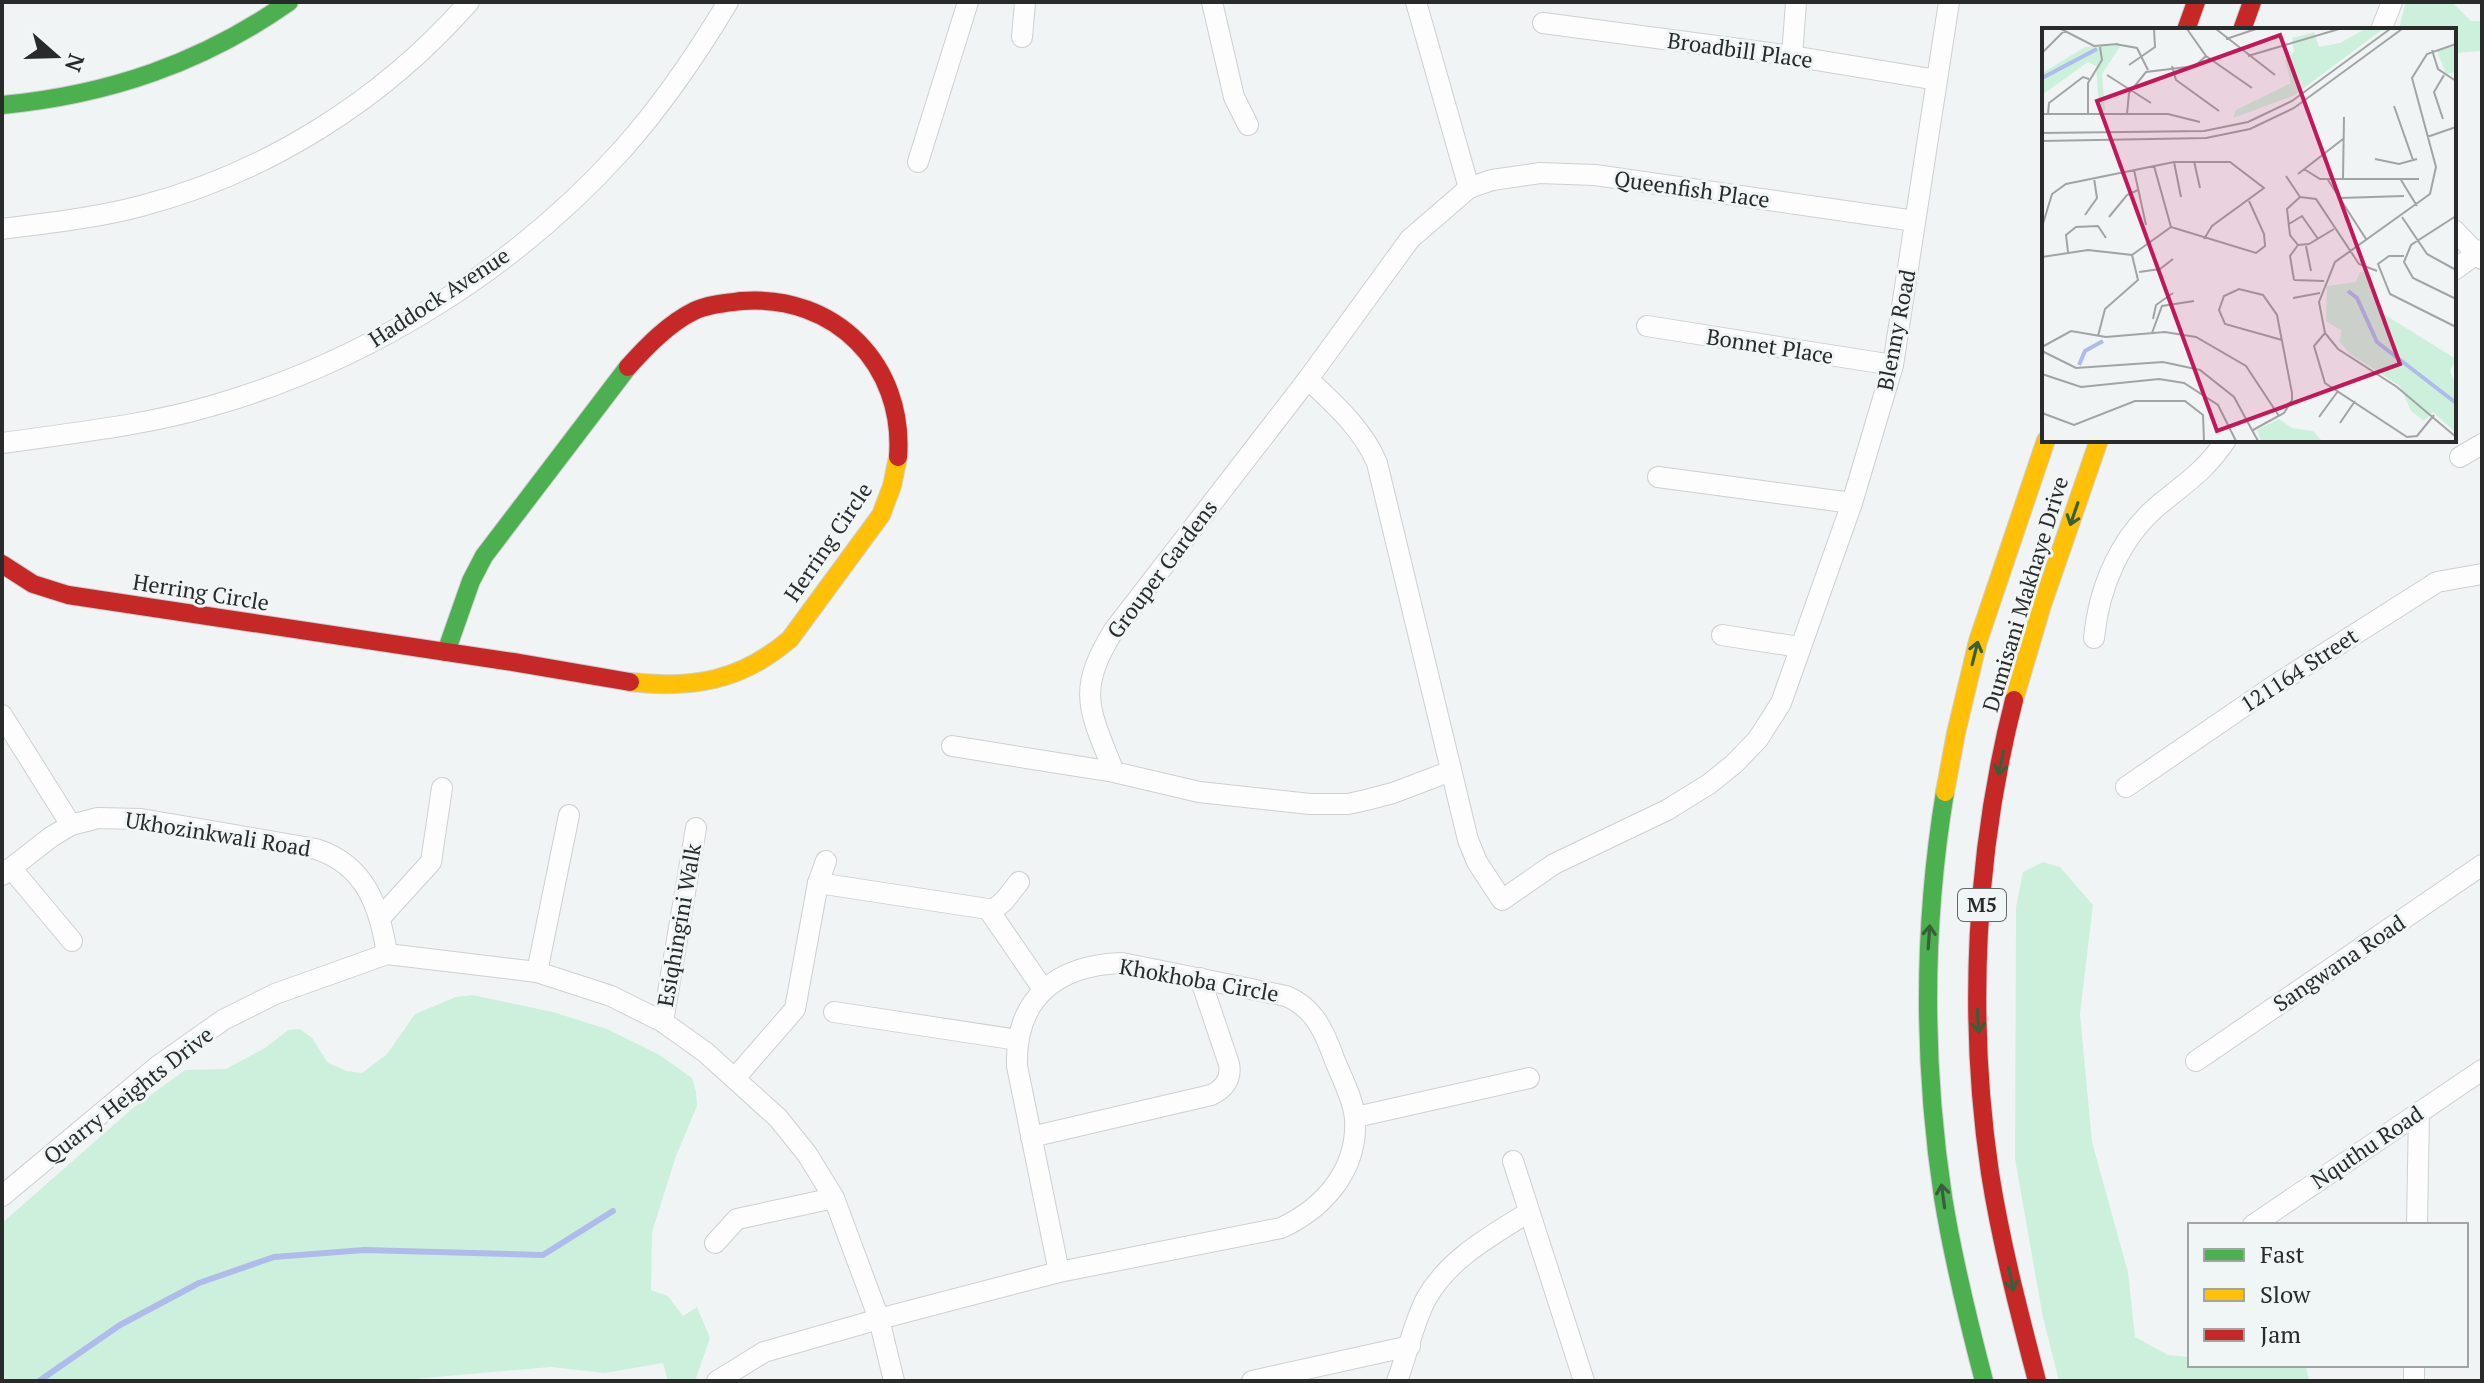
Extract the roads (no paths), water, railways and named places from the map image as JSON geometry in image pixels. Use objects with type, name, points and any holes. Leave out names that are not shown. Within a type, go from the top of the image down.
[{"type":"street","points":[[2,105],[70,97],[155,73],[231,39],[289,2]]},
{"type":"street","points":[[2,229],[120,211],[237,173],[295,143],[371,94],[441,34],[469,2]]},
{"type":"street","name":"Haddock Avenue","points":[[2,443],[113,428],[213,406],[298,375],[404,324],[480,276],[581,192],[623,149],[670,90],[728,2]]},
{"type":"street","points":[[918,162],[968,2]]},
{"type":"street","points":[[1022,37],[1025,2]]},
{"type":"street","points":[[1212,2],[1234,97],[1248,125]]},
{"type":"street","points":[[1416,2],[1469,188]]},
{"type":"street","points":[[1792,56],[1796,2]]},
{"type":"street","name":"Blenny Road","points":[[1451,771],[1468,840],[1477,862],[1502,900],[1554,864],[1667,810],[1734,764],[1758,739],[1781,703],[1852,503],[1893,365],[1949,2]]},
{"type":"street","points":[[2187,28],[2196,2]]},
{"type":"street","points":[[2243,28],[2252,2]]},
{"type":"street","points":[[2382,28],[2392,2]]},
{"type":"street","name":"Broadbill Place","points":[[1543,23],[1792,56],[1937,80]]},
{"type":"street","name":"Queenfish Place","points":[[1469,188],[1492,180],[1540,173],[1595,175],[1915,221]]},
{"type":"street","name":"Grouper Gardens","points":[[1114,772],[1090,707],[1088,692],[1096,661],[1114,630],[1308,379],[1410,239],[1469,188]]},
{"type":"street","points":[[2456,232],[2480,254],[2456,269]]},
{"type":"street","name":"Herring Circle","points":[[2,564],[33,584],[68,595],[626,681],[673,684],[741,674],[790,639],[881,515],[892,492],[900,448],[897,412],[892,393],[880,373],[859,344],[834,321],[795,306],[759,300],[719,303],[690,312],[652,340],[618,379],[484,556],[471,581],[446,652]]},
{"type":"street","name":"Bonnet Place","points":[[1647,326],[1893,365]]},
{"type":"street","points":[[952,746],[1114,772],[1199,792],[1310,804],[1348,804],[1366,800],[1451,771],[1377,463],[1355,425],[1308,379]]},
{"type":"street","name":"Dumisani Makhaye Drive","points":[[1984,1381],[1947,1230],[1935,1143],[1927,1010],[1930,919],[1943,802],[1965,692],[1978,640],[2045,442]]},
{"type":"street","name":"Dumisani Makhaye Drive","points":[[2037,1381],[2016,1303],[1986,1143],[1978,1014],[1978,954],[1989,833],[2013,706],[2030,642],[2098,442]]},
{"type":"street","points":[[2094,638],[2112,567],[2131,533],[2159,504],[2212,461],[2225,442]]},
{"type":"street","points":[[2460,457],[2482,444]]},
{"type":"street","points":[[1658,477],[1852,503]]},
{"type":"street","name":"121164 Street","points":[[2126,787],[2426,588],[2437,582],[2482,574]]},
{"type":"street","points":[[1722,635],[1799,647]]},
{"type":"street","points":[[2,715],[71,825]]},
{"type":"street","points":[[381,917],[431,862],[442,788]]},
{"type":"street","points":[[537,972],[569,815]]},
{"type":"street","name":"Ukhozinkwali Road","points":[[6,872],[71,825],[98,818],[141,819],[316,849],[329,853],[358,876],[381,917],[387,954]]},
{"type":"street","name":"Esiqhingini Walk","points":[[663,1022],[696,828]]},
{"type":"street","points":[[735,1078],[795,1009],[818,883],[826,861]]},
{"type":"street","name":"Sangwana Road","points":[[2196,1061],[2482,865]]},
{"type":"street","points":[[6,872],[72,941]]},
{"type":"street","points":[[992,911],[1019,882]]},
{"type":"street","points":[[818,883],[971,904],[992,911],[1043,989],[1034,1001],[1018,1040],[1017,1066],[1059,1272]]},
{"type":"street","name":"Quarry Heights Drive","points":[[2,1196],[158,1066],[223,1020],[275,994],[387,954],[537,972],[611,996],[663,1022],[705,1052],[778,1118],[807,1154],[834,1198],[879,1319],[894,1381]]},
{"type":"street","name":"Khokhoba Circle","points":[[717,1381],[764,1352],[879,1319],[1059,1272],[1281,1228],[1301,1219],[1329,1195],[1341,1179],[1349,1161],[1356,1117],[1325,1031],[1306,1006],[1286,996],[1122,963],[1095,964],[1074,970],[1043,989]]},
{"type":"street","points":[[1031,1137],[1211,1095],[1224,1088],[1229,1064],[1200,978]]},
{"type":"street","points":[[834,1012],[1018,1040]]},
{"type":"street","name":"Nquthu Road","points":[[2256,1223],[2482,1070]]},
{"type":"street","points":[[1356,1117],[1529,1078]]},
{"type":"street","points":[[2417,1223],[2419,1112]]},
{"type":"street","points":[[1513,1161],[1584,1381]]},
{"type":"street","points":[[715,1243],[737,1219],[834,1198]]},
{"type":"street","points":[[1397,1381],[1426,1299],[1447,1272],[1469,1250],[1529,1212]]},
{"type":"street","points":[[1254,1381],[1410,1346]]},
{"type":"waterway","points":[[39,1381],[120,1325],[199,1283],[274,1257],[364,1250],[543,1255],[613,1211]]}]
